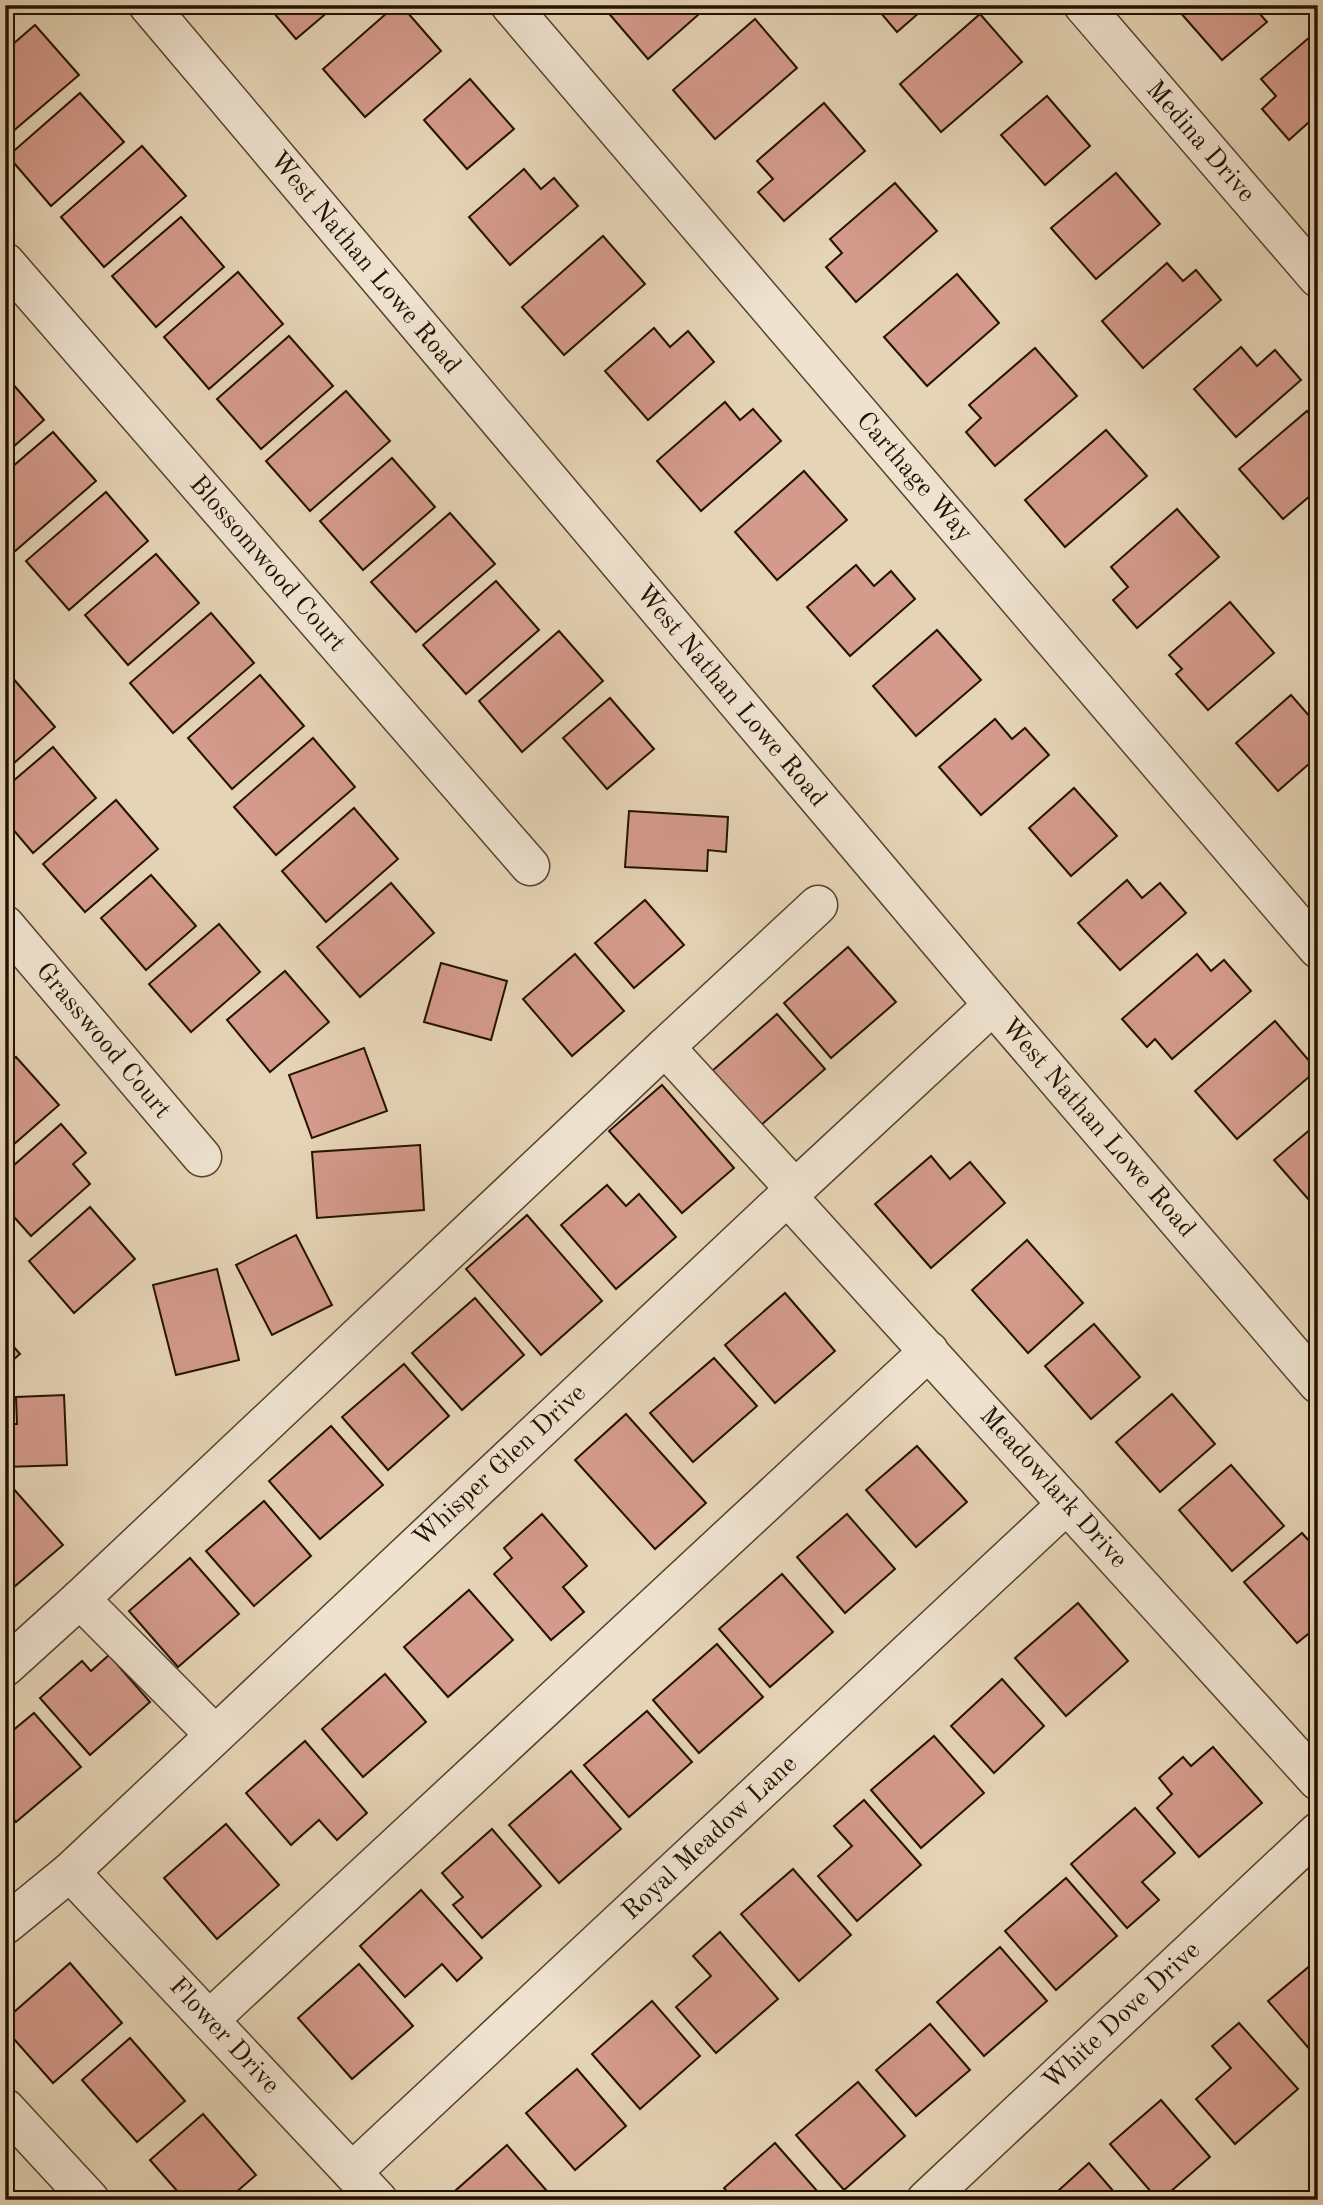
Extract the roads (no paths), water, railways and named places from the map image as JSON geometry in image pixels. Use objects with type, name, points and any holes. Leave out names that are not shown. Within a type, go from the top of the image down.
[{"type":"street","name":"West Nathan Lowe Road","points":[[148,5],[993,1005],[1318,1384]]},
{"type":"street","name":"Carthage Way","points":[[510,5],[1318,949]]},
{"type":"street","name":"Medina Drive","points":[[1083,5],[1318,278]]},
{"type":"street","name":"Blossomwood Court","points":[[5,262],[530,866]]},
{"type":"street","points":[[5,1667],[818,905]]},
{"type":"street","name":"Grasswood Court","points":[[5,925],[201,1157]]},
{"type":"street","name":"Whisper Glen Drive","points":[[5,1925],[70,1871],[993,1005]]},
{"type":"street","name":"Meadowlark Drive","points":[[665,1047],[929,1351],[1318,1781]]},
{"type":"street","points":[[209,2020],[929,1351]]},
{"type":"street","name":"Royal Meadow Lane","points":[[352,2172],[1067,1504]]},
{"type":"street","points":[[80,1599],[215,1735]]},
{"type":"street","name":"White Dove Drive","points":[[926,2200],[1318,1832]]},
{"type":"street","name":"Flower Drive","points":[[70,1871],[378,2200]]},
{"type":"street","points":[[5,2108],[90,2200]]}]
